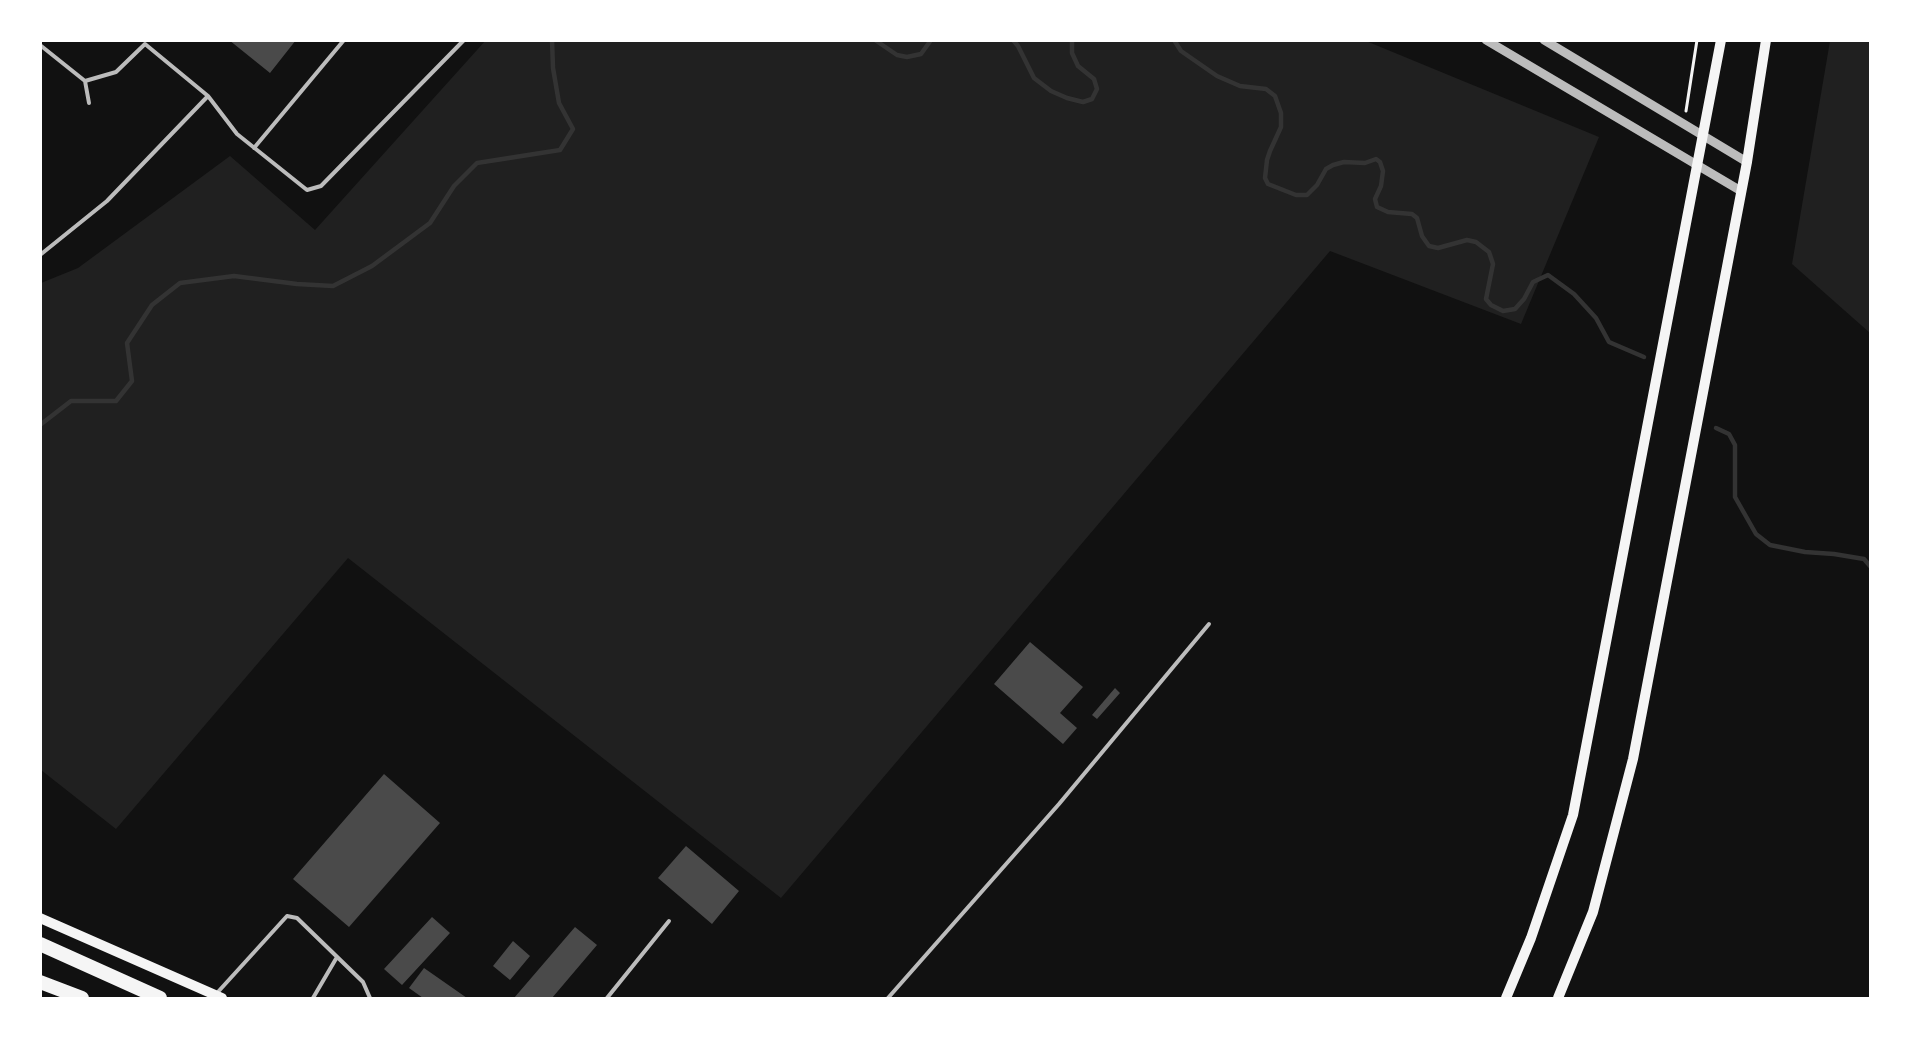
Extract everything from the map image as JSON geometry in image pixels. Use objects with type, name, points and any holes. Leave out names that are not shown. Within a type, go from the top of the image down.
[{"type":"highway","points":[[40,944],[160,999]]},
{"type":"highway","points":[[40,982],[82,999]]},
{"type":"main road","points":[[1506,999],[1531,938],[1573,815],[1721,40]]},
{"type":"main road","points":[[1558,999],[1593,912],[1633,759],[1747,162],[1766,40]]},
{"type":"main road","points":[[40,918],[219,997]]},
{"type":"street","points":[[1486,40],[1741,191]]},
{"type":"street","points":[[1544,40],[1747,162]]},
{"type":"lane","points":[[254,148],[344,40]]},
{"type":"lane","points":[[85,81],[116,72],[145,44],[208,96],[237,134],[307,190],[321,186],[464,40]]},
{"type":"lane","points":[[40,45],[85,81],[89,103]]},
{"type":"lane","points":[[40,255],[107,201],[208,96]]},
{"type":"lane","points":[[888,999],[1059,804],[1209,624]]},
{"type":"lane","points":[[219,997],[287,916],[297,918],[363,982],[370,999]]},
{"type":"lane","points":[[607,999],[669,921]]},
{"type":"lane","points":[[313,999],[337,957]]},
{"type":"path","points":[[1685,125],[1697,40]]},
{"type":"shaded area","points":[[486,40],[1366,41],[1599,137],[1521,324],[1330,251],[781,898],[348,558],[116,829],[41,770],[41,283],[78,268],[230,156],[315,230]]},
{"type":"shaded area","points":[[1830,41],[1870,41],[1870,333],[1792,264]]},
{"type":"building","points":[[229,40],[296,40],[270,73]]},
{"type":"building","points":[[1030,642],[1083,687],[1060,713],[1077,728],[1063,744],[994,684]]},
{"type":"building","points":[[1115,688],[1120,693],[1097,719],[1092,715]]},
{"type":"building","points":[[384,774],[440,823],[349,927],[293,879]]},
{"type":"building","points":[[686,846],[739,891],[712,924],[658,878]]},
{"type":"building","points":[[432,917],[450,933],[402,985],[384,969]]},
{"type":"building","points":[[575,927],[597,945],[552,998],[514,998]]},
{"type":"building","points":[[513,941],[530,956],[510,980],[493,966]]},
{"type":"building","points":[[424,968],[467,998],[423,998],[409,988]]},
{"type":"waterway","points":[[40,425],[71,401],[116,401],[132,381],[127,343],[152,305],[180,283],[234,276],[333,286],[372,266],[430,223],[454,186],[477,163],[560,150],[573,129],[559,103],[553,68],[552,40]]},
{"type":"waterway","points":[[875,40],[897,55],[907,57],[921,54],[931,40]]},
{"type":"waterway","points":[[1013,40],[1034,78],[1051,91],[1083,102],[1092,99],[1097,89],[1094,79],[1078,66],[1072,53],[1072,40]]},
{"type":"waterway","points":[[1174,40],[1181,51],[1217,76],[1240,86],[1266,89],[1275,96],[1281,113],[1281,127],[1267,160],[1265,178],[1268,184],[1296,195],[1307,195],[1317,185],[1326,169],[1333,165],[1344,162],[1365,163],[1376,159],[1380,162],[1383,171],[1381,186],[1375,199],[1377,207],[1388,212],[1412,214],[1417,218],[1422,236],[1429,246],[1438,248],[1467,240],[1476,242],[1489,252],[1493,264],[1486,299],[1491,305],[1503,311],[1515,309],[1524,299],[1533,282],[1548,275],[1574,294],[1596,318],[1609,342],[1644,357]]},
{"type":"waterway","points":[[1716,428],[1729,434],[1735,445],[1735,497],[1756,534],[1770,545],[1864,559],[1870,566]]}]
